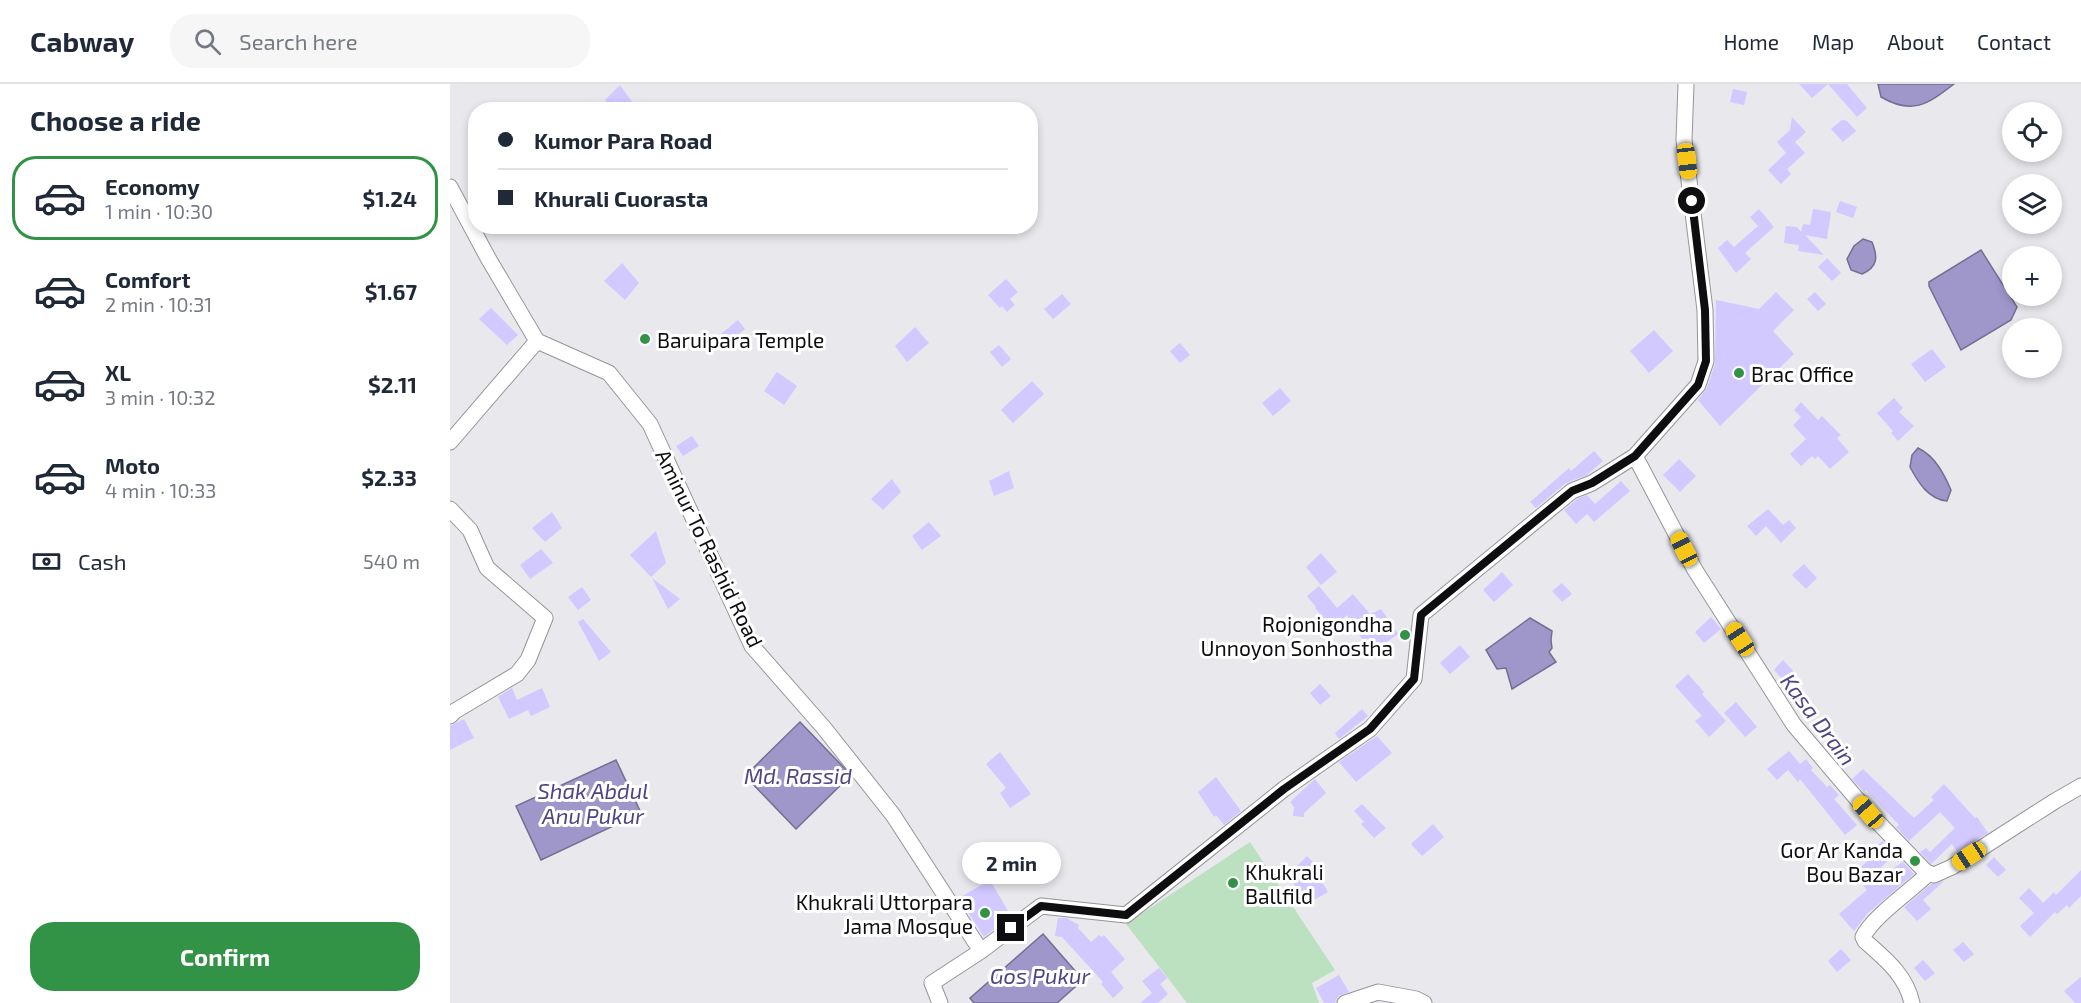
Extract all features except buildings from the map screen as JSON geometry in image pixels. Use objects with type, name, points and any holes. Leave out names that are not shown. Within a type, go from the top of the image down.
[{"type":"street","points":[[940,1003],[932,983],[981,951],[1041,906],[1126,915],[1284,789],[1370,729],[1414,679],[1421,615],[1572,491],[1592,483],[1635,456],[1698,385],[1706,361],[1705,310],[1684,140],[1686,84]]},
{"type":"street","points":[[450,187],[468,219]]},
{"type":"street","points":[[450,442],[537,341],[477,234]]},
{"type":"street","name":"Aminur To Rashid Road","points":[[537,341],[609,373],[650,424],[752,646],[824,728],[893,815],[981,951]]},
{"type":"street","points":[[1635,456],[1695,570],[1794,725],[1868,812],[1929,873],[1934,875],[1952,867],[2081,786]]},
{"type":"street","points":[[450,509],[470,530],[487,568],[545,618],[528,660],[517,674],[450,716]]},
{"type":"street","points":[[1912,1003],[1903,979],[1863,937],[1866,931],[1929,873]]},
{"type":"street","points":[[1345,1003],[1378,992],[1416,999],[1424,1003]]},
{"type":"green space","name":"Khukrali Ballfild","points":[[1250,842],[1335,970],[1312,983],[1319,1003],[1187,1003],[1126,924]]},
{"type":"water","points":[[1878,84],[1954,84],[1927,102],[1902,106],[1881,97]]},
{"type":"water","points":[[1863,239],[1872,242],[1876,257],[1874,265],[1862,274],[1851,270],[1847,259],[1854,246]]},
{"type":"water","points":[[1981,250],[2002,283],[2002,306],[2017,307],[2012,318],[2002,318],[2002,325],[1961,350],[1929,282]]},
{"type":"water","points":[[1918,448],[1934,461],[1945,478],[1951,490],[1947,501],[1940,500],[1929,493],[1913,473],[1910,467],[1912,455]]},
{"type":"water","points":[[1530,618],[1552,631],[1552,648],[1549,652],[1556,662],[1512,689],[1506,668],[1497,669],[1486,650]]},
{"type":"water","name":"Md. Rassid","points":[[800,722],[851,775],[796,829],[745,776]]},
{"type":"water","name":"Shak Abdul Anu Pukur","points":[[616,760],[641,813],[541,860],[516,806]]},
{"type":"water","name":"Gos Pukur","points":[[1043,934],[1083,980],[1057,1003],[974,1003],[970,998]]},
{"type":"place","name":"Baruipara Temple","points":[[645,339]]},
{"type":"place","name":"Brac Office","points":[[1739,373]]},
{"type":"place","name":"Rojonigondha Unnoyon Sonhostha","points":[[1405,635]]},
{"type":"place","name":"Gor Ar Kanda Bou Bazar","points":[[1915,861]]},
{"type":"place","name":"Khukrali Ballfild","points":[[1233,883]]},
{"type":"place","name":"Khukrali Uttorpara Jama Mosque","points":[[985,913]]},
{"type":"route","points":[[1011,928],[1041,906],[1126,915],[1284,789],[1370,729],[1414,679],[1421,615],[1572,491],[1592,483],[1635,456],[1698,385],[1706,361],[1705,310],[1692,201]]},
{"type":"water label","name":"Kasa Drain","points":[[1819,719]]}]
